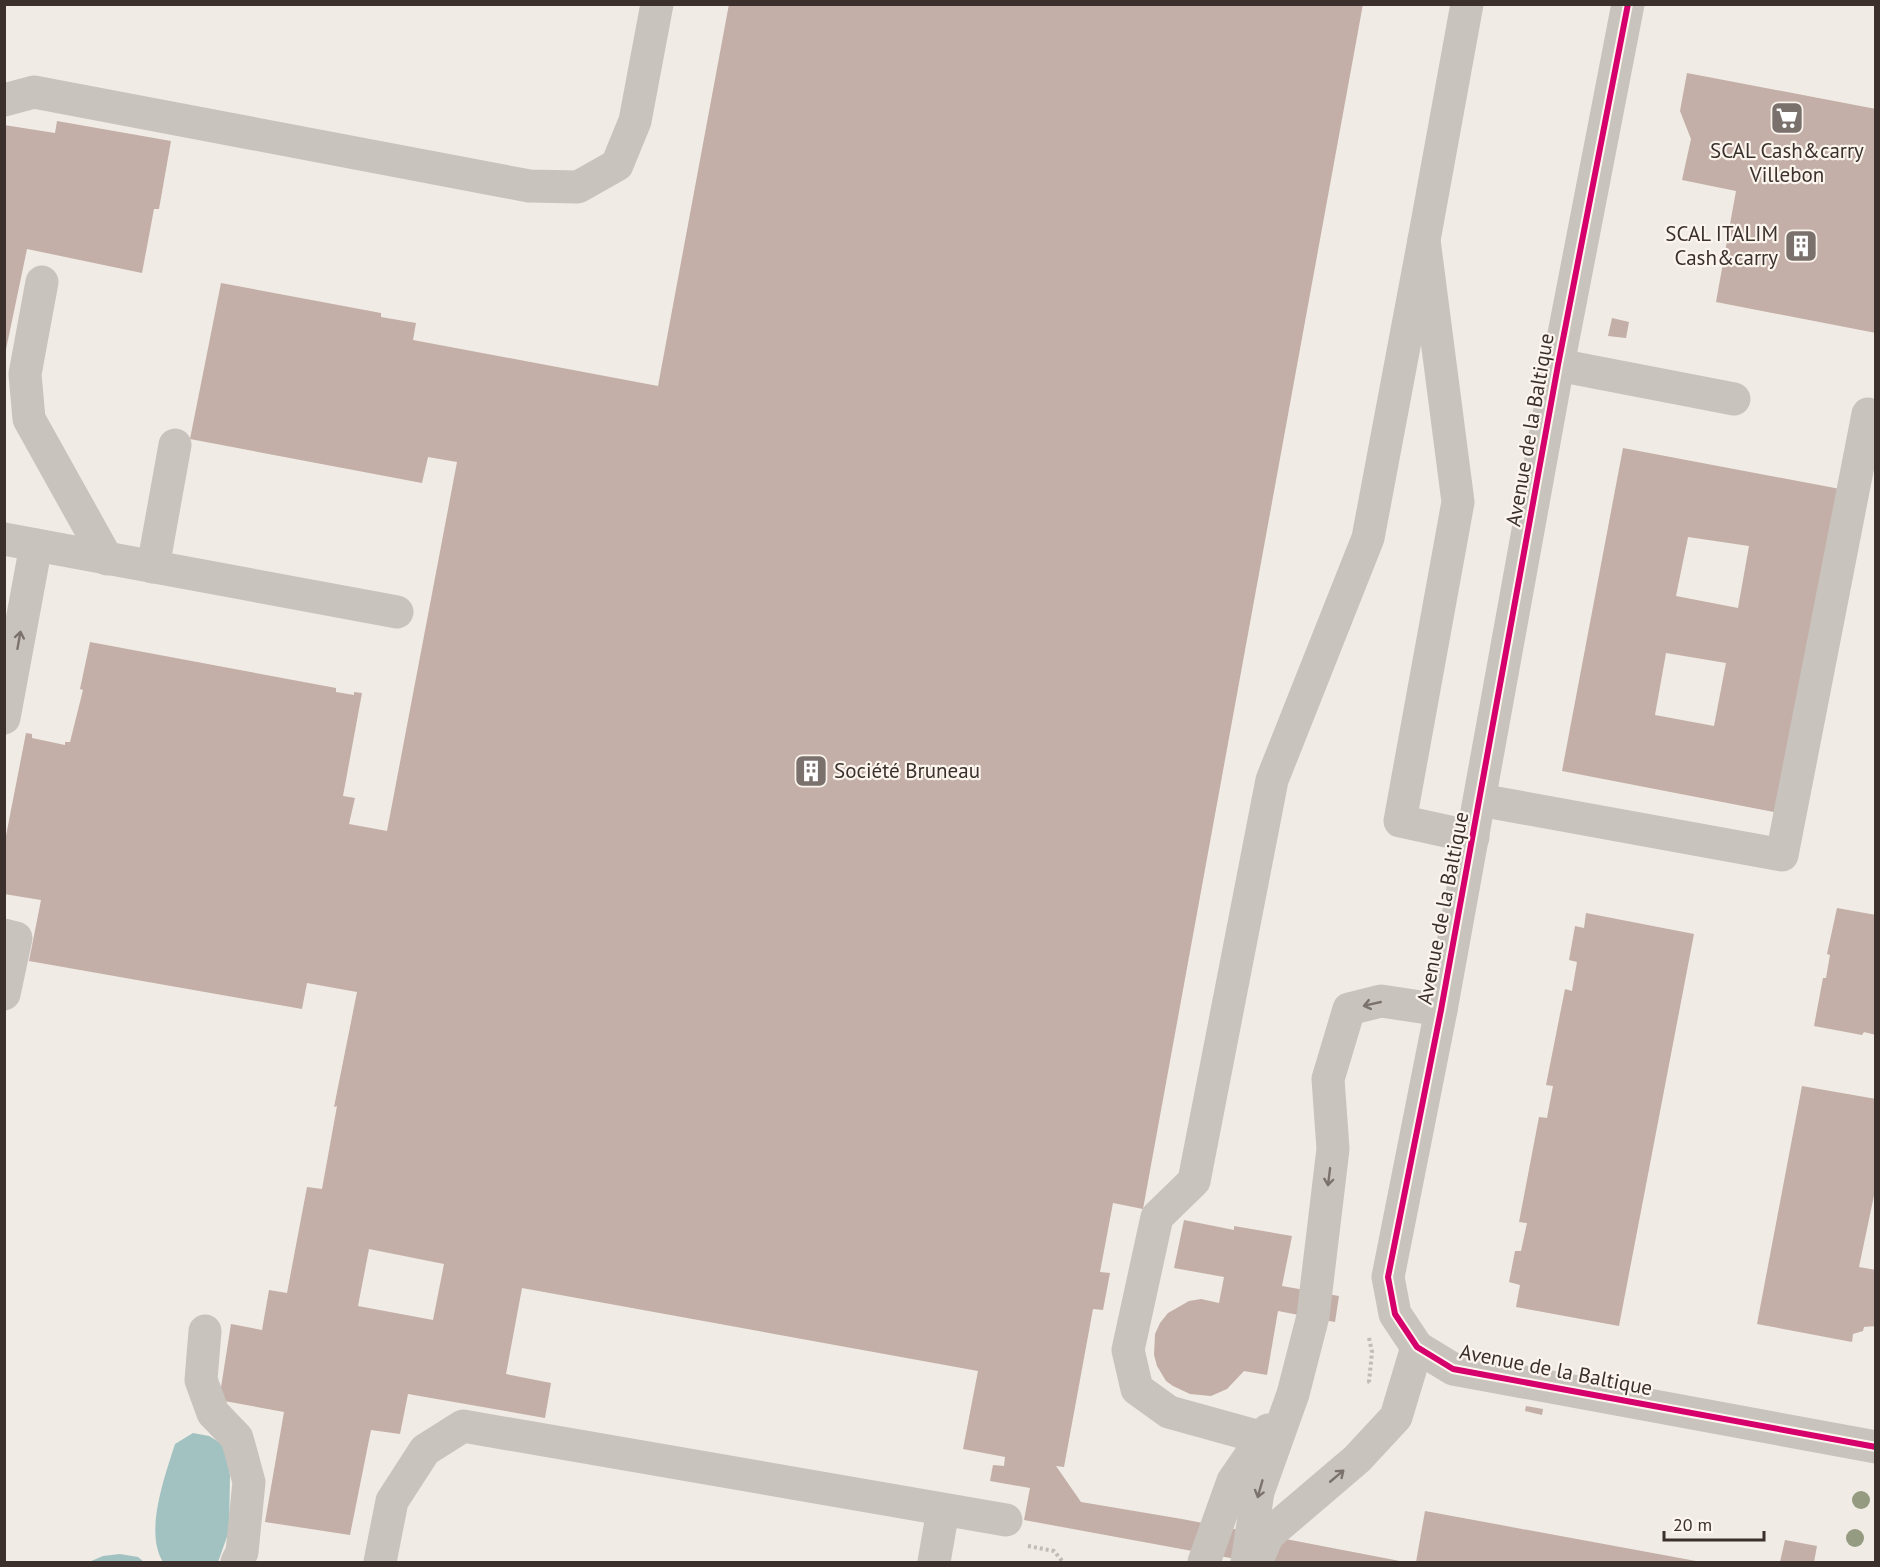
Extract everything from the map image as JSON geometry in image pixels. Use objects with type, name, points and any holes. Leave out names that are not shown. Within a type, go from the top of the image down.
[{"type":"street","points":[[4,100],[34,92],[529,186],[578,187],[618,165],[635,121],[657,4]]},
{"type":"street","points":[[1263,1438],[1169,1412],[1137,1389],[1128,1350],[1157,1217],[1194,1181],[1272,780],[1368,538],[1467,4]]},
{"type":"street","name":"Avenue de la Baltique","points":[[1628,4],[1558,365],[1441,1010],[1388,1277],[1395,1314],[1417,1347],[1453,1369],[1875,1448]]},
{"type":"street","points":[[1424,240],[1458,502],[1400,821],[1473,837]]},
{"type":"street","points":[[42,282],[25,375],[29,419],[107,558]]},
{"type":"street","points":[[1558,365],[1734,399]]},
{"type":"street","points":[[1480,800],[1782,855],[1868,414]]},
{"type":"street","points":[[153,567],[175,445]]},
{"type":"street","points":[[4,539],[397,612]]},
{"type":"street","points":[[4,718],[36,545]]},
{"type":"street","points":[[4,935],[16,938],[4,994]]},
{"type":"street","points":[[1247,1563],[1258,1492],[1293,1394],[1313,1316],[1333,1149],[1328,1079],[1349,1009],[1381,1001],[1441,1010]]},
{"type":"street","points":[[205,1331],[201,1380],[213,1413],[237,1438],[249,1482],[242,1552],[237,1563]]},
{"type":"street","points":[[1256,1563],[1268,1535],[1357,1459],[1396,1417],[1417,1347]]},
{"type":"street","points":[[1204,1563],[1233,1481],[1293,1394]]},
{"type":"street","points":[[380,1563],[392,1502],[425,1450],[463,1426],[1006,1521]]},
{"type":"street","points":[[934,1563],[943,1510]]},
{"type":"water","points":[[193,1433],[209,1436],[224,1445],[230,1475],[229,1531],[218,1562],[163,1562],[155,1535],[158,1504],[175,1444]]},
{"type":"water","points":[[120,1554],[138,1557],[144,1562],[89,1562],[103,1556]]},
{"type":"building","name":"Société Bruneau","points":[[729,4],[1363,4],[1143,1209],[1113,1203],[1100,1272],[1110,1273],[1103,1310],[1093,1309],[1064,1467],[1056,1466],[1081,1502],[1405,1562],[1252,1562],[1024,1520],[1030,1488],[990,1481],[993,1465],[1004,1466],[1005,1457],[963,1449],[978,1371],[522,1288],[506,1374],[551,1383],[545,1418],[408,1394],[400,1434],[371,1430],[350,1535],[265,1522],[284,1412],[219,1400],[231,1324],[262,1330],[269,1290],[287,1293],[307,1187],[322,1189],[337,1106],[334,1107],[357,992],[307,983],[302,1009],[29,961],[41,900],[4,894],[4,846],[26,733],[32,734],[32,738],[65,745],[65,742],[70,742],[83,690],[80,689],[90,642],[336,688],[336,692],[354,695],[354,692],[362,693],[343,796],[355,798],[349,824],[387,831],[457,462],[428,457],[422,483],[190,439],[221,283],[381,313],[381,317],[416,323],[413,340],[658,386]],"holes":[[[369,1249],[444,1264],[433,1320],[358,1306]]]},
{"type":"building","name":"SCAL ITALIM Cash&carry","points":[[1687,73],[1876,109],[1876,333],[1716,302],[1736,191],[1682,180],[1691,139],[1680,111]]},
{"type":"building","points":[[57,121],[171,141],[159,209],[154,209],[142,273],[27,249],[4,359],[4,125],[55,133]]},
{"type":"building","points":[[1612,318],[1629,322],[1626,338],[1608,336]]},
{"type":"building","points":[[1623,448],[1840,489],[1779,813],[1562,771]],"holes":[[[1688,537],[1749,546],[1738,608],[1676,596]],[[1666,653],[1726,663],[1714,726],[1655,715]]]},
{"type":"building","points":[[1837,908],[1876,915],[1876,1035],[1864,1032],[1862,1035],[1814,1026],[1823,978],[1826,978],[1830,955],[1827,954]]},
{"type":"building","points":[[1586,913],[1694,934],[1619,1326],[1516,1307],[1520,1285],[1509,1282],[1515,1251],[1521,1251],[1527,1223],[1519,1222],[1539,1117],[1547,1118],[1553,1086],[1546,1085],[1565,989],[1572,991],[1577,962],[1569,960],[1575,926],[1584,928]]},
{"type":"building","points":[[1802,1086],[1876,1099],[1876,1186],[1859,1267],[1876,1270],[1876,1326],[1864,1327],[1863,1331],[1853,1334],[1852,1342],[1757,1324]]},
{"type":"building","points":[[1184,1220],[1234,1230],[1234,1226],[1292,1236],[1282,1286],[1339,1296],[1335,1322],[1278,1311],[1267,1375],[1244,1371],[1227,1389],[1211,1396],[1190,1394],[1173,1386],[1166,1381],[1157,1366],[1154,1355],[1155,1334],[1160,1323],[1168,1313],[1189,1301],[1201,1299],[1219,1303],[1224,1277],[1174,1268]]},
{"type":"building","points":[[1526,1406],[1543,1409],[1542,1415],[1525,1411]]},
{"type":"building","points":[[1425,1511],[1696,1561],[1696,1562],[1416,1562]]},
{"type":"building","points":[[1785,1540],[1817,1546],[1814,1562],[1780,1562]]},
{"type":"cycle path","points":[[1628,4],[1558,365],[1441,1010],[1388,1277],[1395,1314],[1417,1347],[1453,1369],[1876,1447]]},
{"type":"place","name":"SCAL Cash&carry Villebon","points":[[1787,118]]},
{"type":"place","name":"SCAL ITALIM Cash&carry","points":[[1801,246]]},
{"type":"place","name":"Société Bruneau","points":[[811,771]]}]
